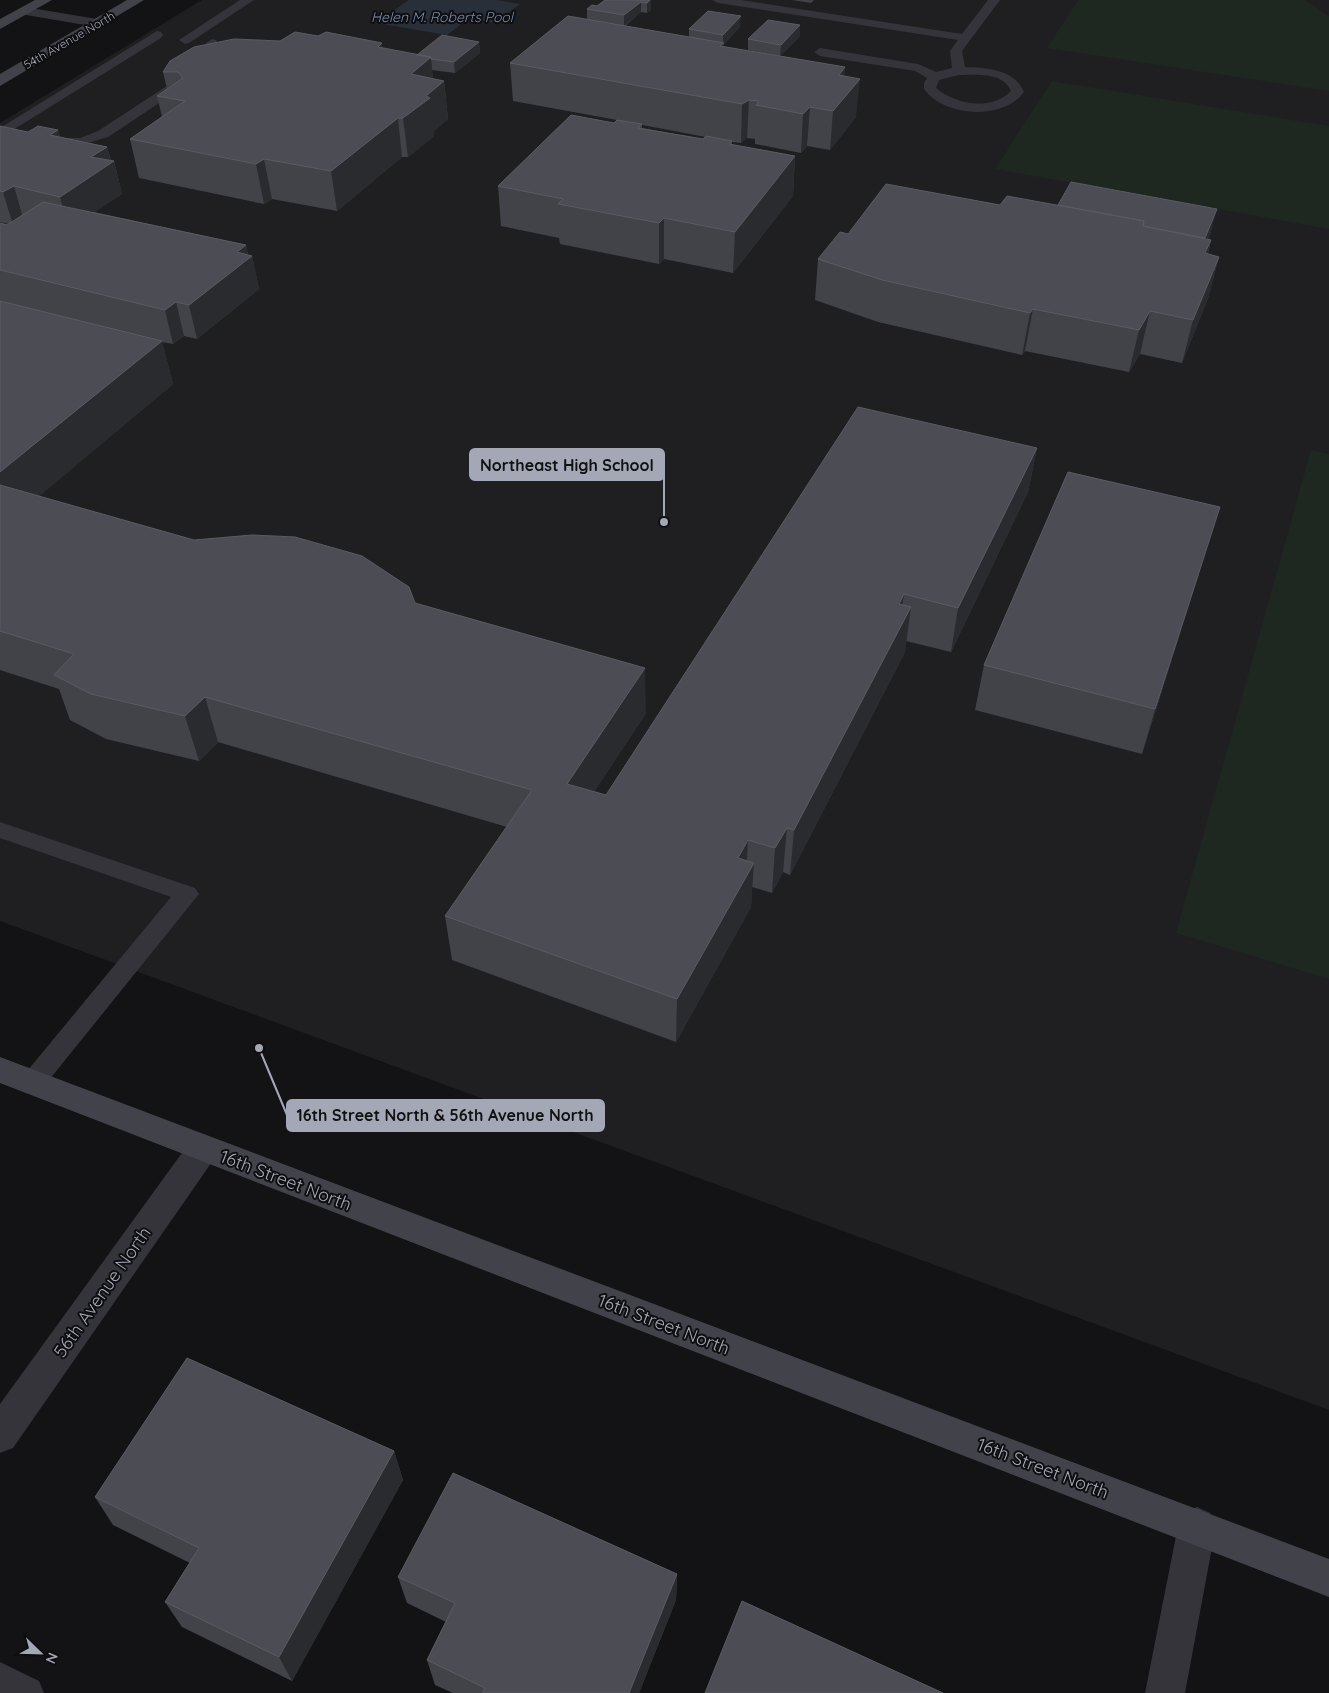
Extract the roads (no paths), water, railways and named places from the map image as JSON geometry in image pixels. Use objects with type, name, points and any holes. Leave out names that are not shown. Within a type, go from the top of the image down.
[{"type":"street","points":[[0,25],[44,0]]},
{"type":"street","name":"54th Avenue North","points":[[0,81],[137,0]]},
{"type":"street","points":[[25,11],[97,23]]},
{"type":"street","name":"16th Street North","points":[[0,1070],[1329,1578]]},
{"type":"street","name":"56th Avenue North","points":[[0,1435],[203,1149]]},
{"type":"street","points":[[1165,1693],[1197,1526]]},
{"type":"lane","points":[[185,40],[248,0]]},
{"type":"lane","points":[[718,0],[965,38]]},
{"type":"lane","points":[[959,71],[956,51],[994,0]]},
{"type":"lane","points":[[1,134],[157,35]]},
{"type":"lane","points":[[38,140],[66,144],[86,142],[103,134],[220,57],[212,43]]},
{"type":"lane","points":[[820,52],[918,68],[935,78]]},
{"type":"lane","points":[[959,71],[988,72],[1012,81],[1017,87],[1018,92],[1008,102],[997,106],[970,107],[957,105],[935,96],[930,89],[930,83],[935,78],[959,71]]},
{"type":"lane","points":[[1,134],[20,136]]},
{"type":"lane","points":[[0,830],[187,894],[32,1083]]},
{"type":"lane","points":[[0,1680],[26,1693]]},
{"type":"water","name":"Helen M. Roberts Pool","points":[[409,0],[496,0],[520,4],[495,23],[469,18],[447,35],[376,23]]},
{"type":"place","name":"Northeast High School","points":[[664,522]]},
{"type":"place","name":"16th Street North & 56th Avenue North","points":[[259,1048]]}]
